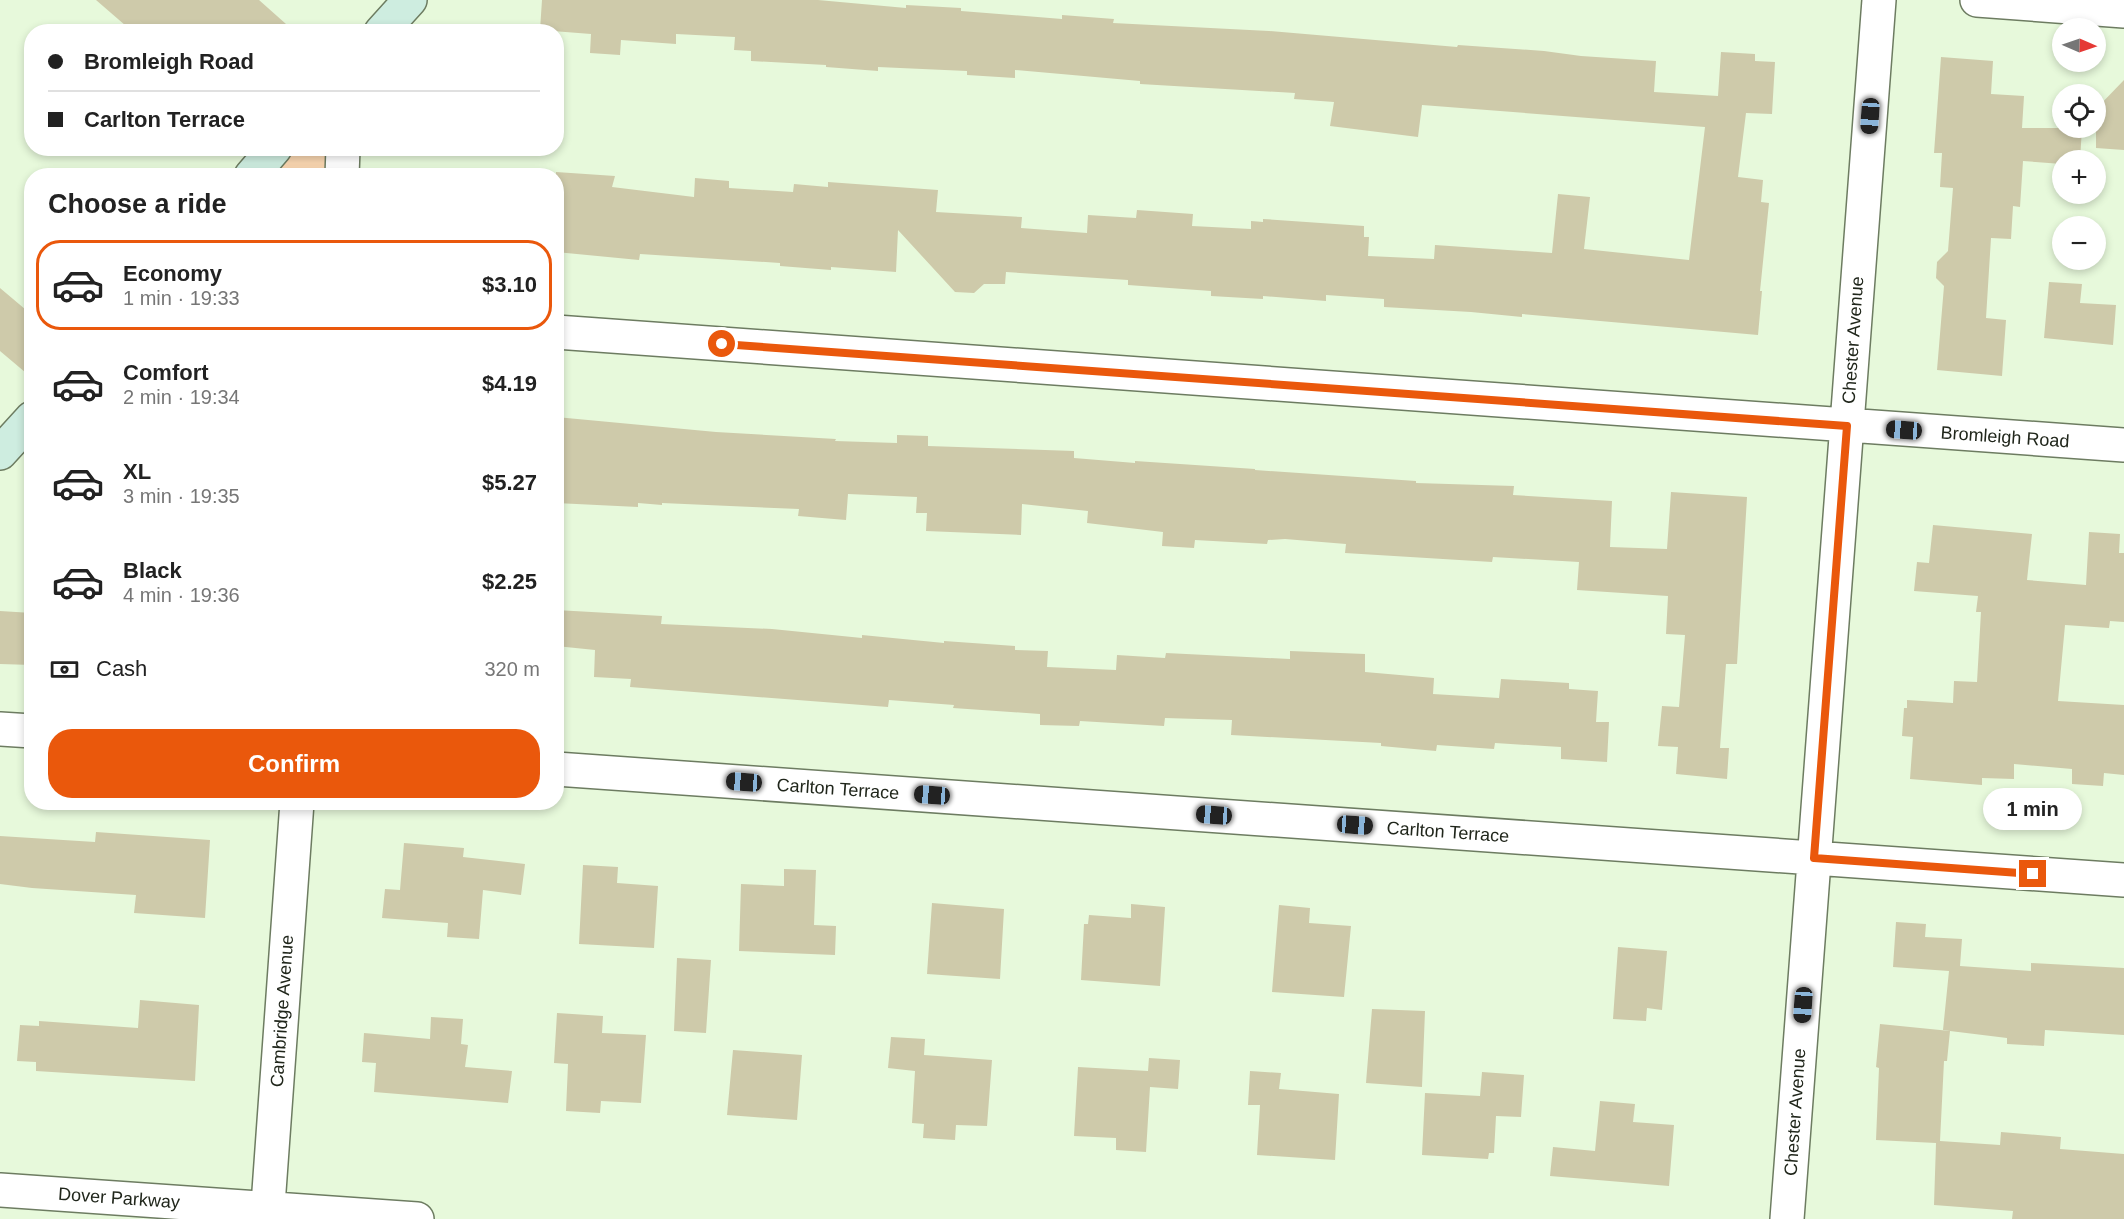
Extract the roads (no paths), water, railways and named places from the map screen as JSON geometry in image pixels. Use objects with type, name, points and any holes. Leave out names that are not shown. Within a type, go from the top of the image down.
[{"type":"main road","points":[[388,24],[410,0]]},
{"type":"main road","points":[[258,168],[268,156]]},
{"type":"main road","points":[[0,453],[24,427]]},
{"type":"street","name":"Chester Avenue","points":[[1787,1219],[1878,0]]},
{"type":"street","points":[[1977,0],[2124,10]]},
{"type":"street","name":"Bromleigh Road","points":[[564,333],[2124,445]]},
{"type":"street","points":[[0,729],[24,730]]},
{"type":"street","name":"Carlton Terrace","points":[[564,770],[2124,880]]},
{"type":"street","name":"Cambridge Avenue","points":[[268,1214],[296,810]]},
{"type":"street","name":"Dover Parkway","points":[[0,1190],[268,1214],[417,1219]]}]
